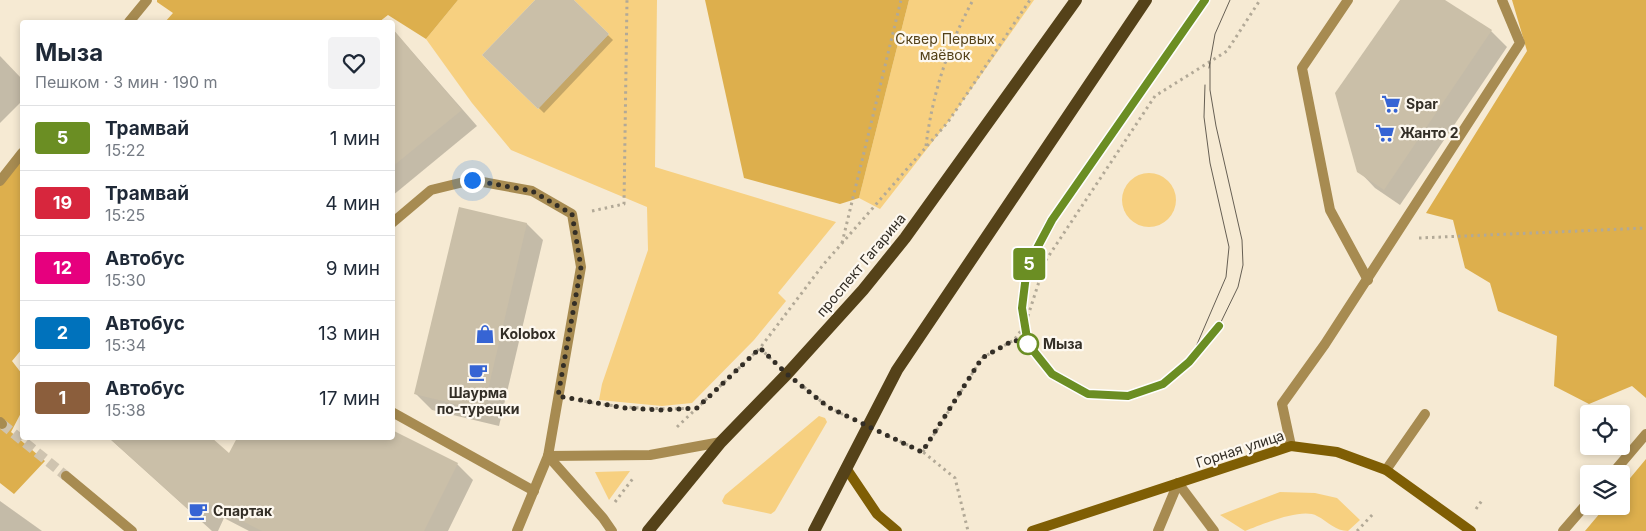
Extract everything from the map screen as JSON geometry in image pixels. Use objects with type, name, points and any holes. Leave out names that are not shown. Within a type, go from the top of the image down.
[{"type":"main road","name":"проспект Гагарина","points":[[648,531],[721,442],[787,374],[863,290],[905,238],[1076,0]]},
{"type":"main road","points":[[814,531],[897,370],[1146,0]]},
{"type":"main road","name":"Горная улица","points":[[1032,531],[1291,446],[1337,452],[1386,470],[1471,531]]},
{"type":"main road","points":[[846,468],[877,514],[897,531]]},
{"type":"street","points":[[131,20],[147,0]]},
{"type":"street","points":[[1348,0],[1302,68],[1330,210],[1368,280]]},
{"type":"street","points":[[1291,446],[1282,404],[1368,280],[1520,43],[1502,0]]},
{"type":"street","points":[[0,181],[20,156]]},
{"type":"street","points":[[395,220],[431,190],[472,180],[532,191],[572,214],[581,267],[548,456],[517,531]]},
{"type":"street","points":[[395,414],[534,491]]},
{"type":"street","points":[[1386,470],[1425,414]]},
{"type":"street","points":[[1620,465],[1646,434]]},
{"type":"street","points":[[548,456],[650,455],[721,442]]},
{"type":"street","points":[[548,456],[603,518],[612,531]]},
{"type":"street","points":[[66,476],[132,531]]},
{"type":"street","points":[[1158,531],[1178,483]]},
{"type":"street","points":[[1178,483],[1214,531]]},
{"type":"street","points":[[1564,531],[1580,512]]},
{"type":"path","points":[[572,214],[624,204],[627,0]]},
{"type":"path","points":[[842,244],[901,0]]},
{"type":"path","points":[[926,147],[929,120],[942,71],[960,24],[973,0]]},
{"type":"path","points":[[603,518],[650,455],[760,348],[842,244],[948,122],[1030,0]]},
{"type":"path","points":[[922,452],[982,358],[1014,340],[1025,325],[1046,260],[1155,96],[1227,51],[1260,0]]},
{"type":"path","points":[[1394,239],[1646,228]]},
{"type":"path","points":[[760,348],[787,374],[828,407],[922,452],[955,478],[968,531]]},
{"type":"path","points":[[558,396],[625,408],[659,410],[697,408]]},
{"type":"path","points":[[1357,531],[1374,513]]},
{"type":"green space","points":[[458,0],[535,0],[482,55],[538,109],[609,34],[574,0],[657,0],[655,167],[836,222],[778,293],[786,301],[754,340],[692,403],[662,406],[599,400],[602,384],[648,250],[647,207],[511,150],[472,103],[426,39]]},
{"type":"green space","name":"Сквер Первых маёвок","points":[[909,0],[1034,0],[948,122],[880,209],[859,198]]},
{"type":"green space","points":[[1149,173],[1159,175],[1168,181],[1174,190],[1176,200],[1174,210],[1168,219],[1159,225],[1149,227],[1139,225],[1130,219],[1124,210],[1122,200],[1124,190],[1130,181],[1139,175]]},
{"type":"green space","points":[[819,416],[825,418],[827,422],[775,511],[771,514],[724,504],[722,501],[725,495]]},
{"type":"green space","points":[[630,471],[609,500],[595,472]]},
{"type":"green space","points":[[1280,492],[1315,493],[1337,498],[1360,520],[1348,531],[1343,531],[1317,516],[1302,514],[1281,518],[1245,531],[1220,515]]},
{"type":"shaded area","points":[[157,0],[458,0],[426,39],[388,15],[382,20],[167,20],[173,13],[157,2]]},
{"type":"shaded area","points":[[705,0],[909,0],[859,198],[840,204],[744,178]]},
{"type":"shaded area","points":[[1512,0],[1646,0],[1646,398],[1632,386],[1589,404],[1554,386],[1557,336],[1498,311],[1490,283],[1465,268],[1453,220],[1426,213],[1527,51]]},
{"type":"shaded area","points":[[20,155],[20,351],[12,361],[20,371],[20,415],[11,432],[45,461],[14,494],[0,483],[0,182]]},
{"type":"shaded area","points":[[1646,459],[1646,531],[1585,531],[1598,515],[1630,515],[1630,478]]},
{"type":"building","points":[[535,0],[574,0],[609,34],[538,109],[482,55]]},
{"type":"building","name":"Жанто 2","points":[[1400,0],[1445,0],[1492,30],[1384,190],[1357,172],[1335,93]]},
{"type":"building","points":[[395,32],[462,110],[395,165]]},
{"type":"building","points":[[459,207],[527,223],[483,411],[414,394]]},
{"type":"building","points":[[395,432],[458,463],[424,531],[262,531],[207,503],[200,520],[111,440],[214,440],[229,453],[236,440],[395,440]]},
{"type":"tunnel","points":[[2,424],[20,439]]},
{"type":"tunnel","points":[[22,440],[66,476]]},
{"type":"tram line","points":[[1205,0],[1052,220],[1027,267],[1022,308],[1028,344],[1052,374],[1088,394],[1128,396],[1163,384],[1189,362],[1219,326],[1238,287],[1243,265],[1242,240],[1216,126],[1210,90],[1210,63]]},
{"type":"tram line","name":"5","points":[[1205,0],[1052,220],[1027,267],[1022,308],[1028,344],[1052,374],[1088,394],[1128,396],[1163,384],[1189,362],[1219,326]]},
{"type":"tram line","points":[[1209,68],[1215,34],[1230,0]]},
{"type":"tram line","points":[[1195,349],[1226,277],[1229,247],[1210,163],[1204,117],[1205,85]]},
{"type":"place","name":"Spar","points":[[1391,104]]},
{"type":"place","name":"Жанто 2","points":[[1385,133]]},
{"type":"place","name":"Kolobox","points":[[485,334]]},
{"type":"place","name":"Мыза","points":[[1028,344]]},
{"type":"place","name":"Шаурма по-турецки","points":[[478,372]]},
{"type":"place","name":"Спартак","points":[[198,511]]},
{"type":"route","points":[[472,180],[532,191],[572,214],[581,267],[558,396],[625,408],[659,410],[697,408],[760,348],[787,374],[828,407],[922,452],[982,358],[1014,340],[1028,344]]}]
